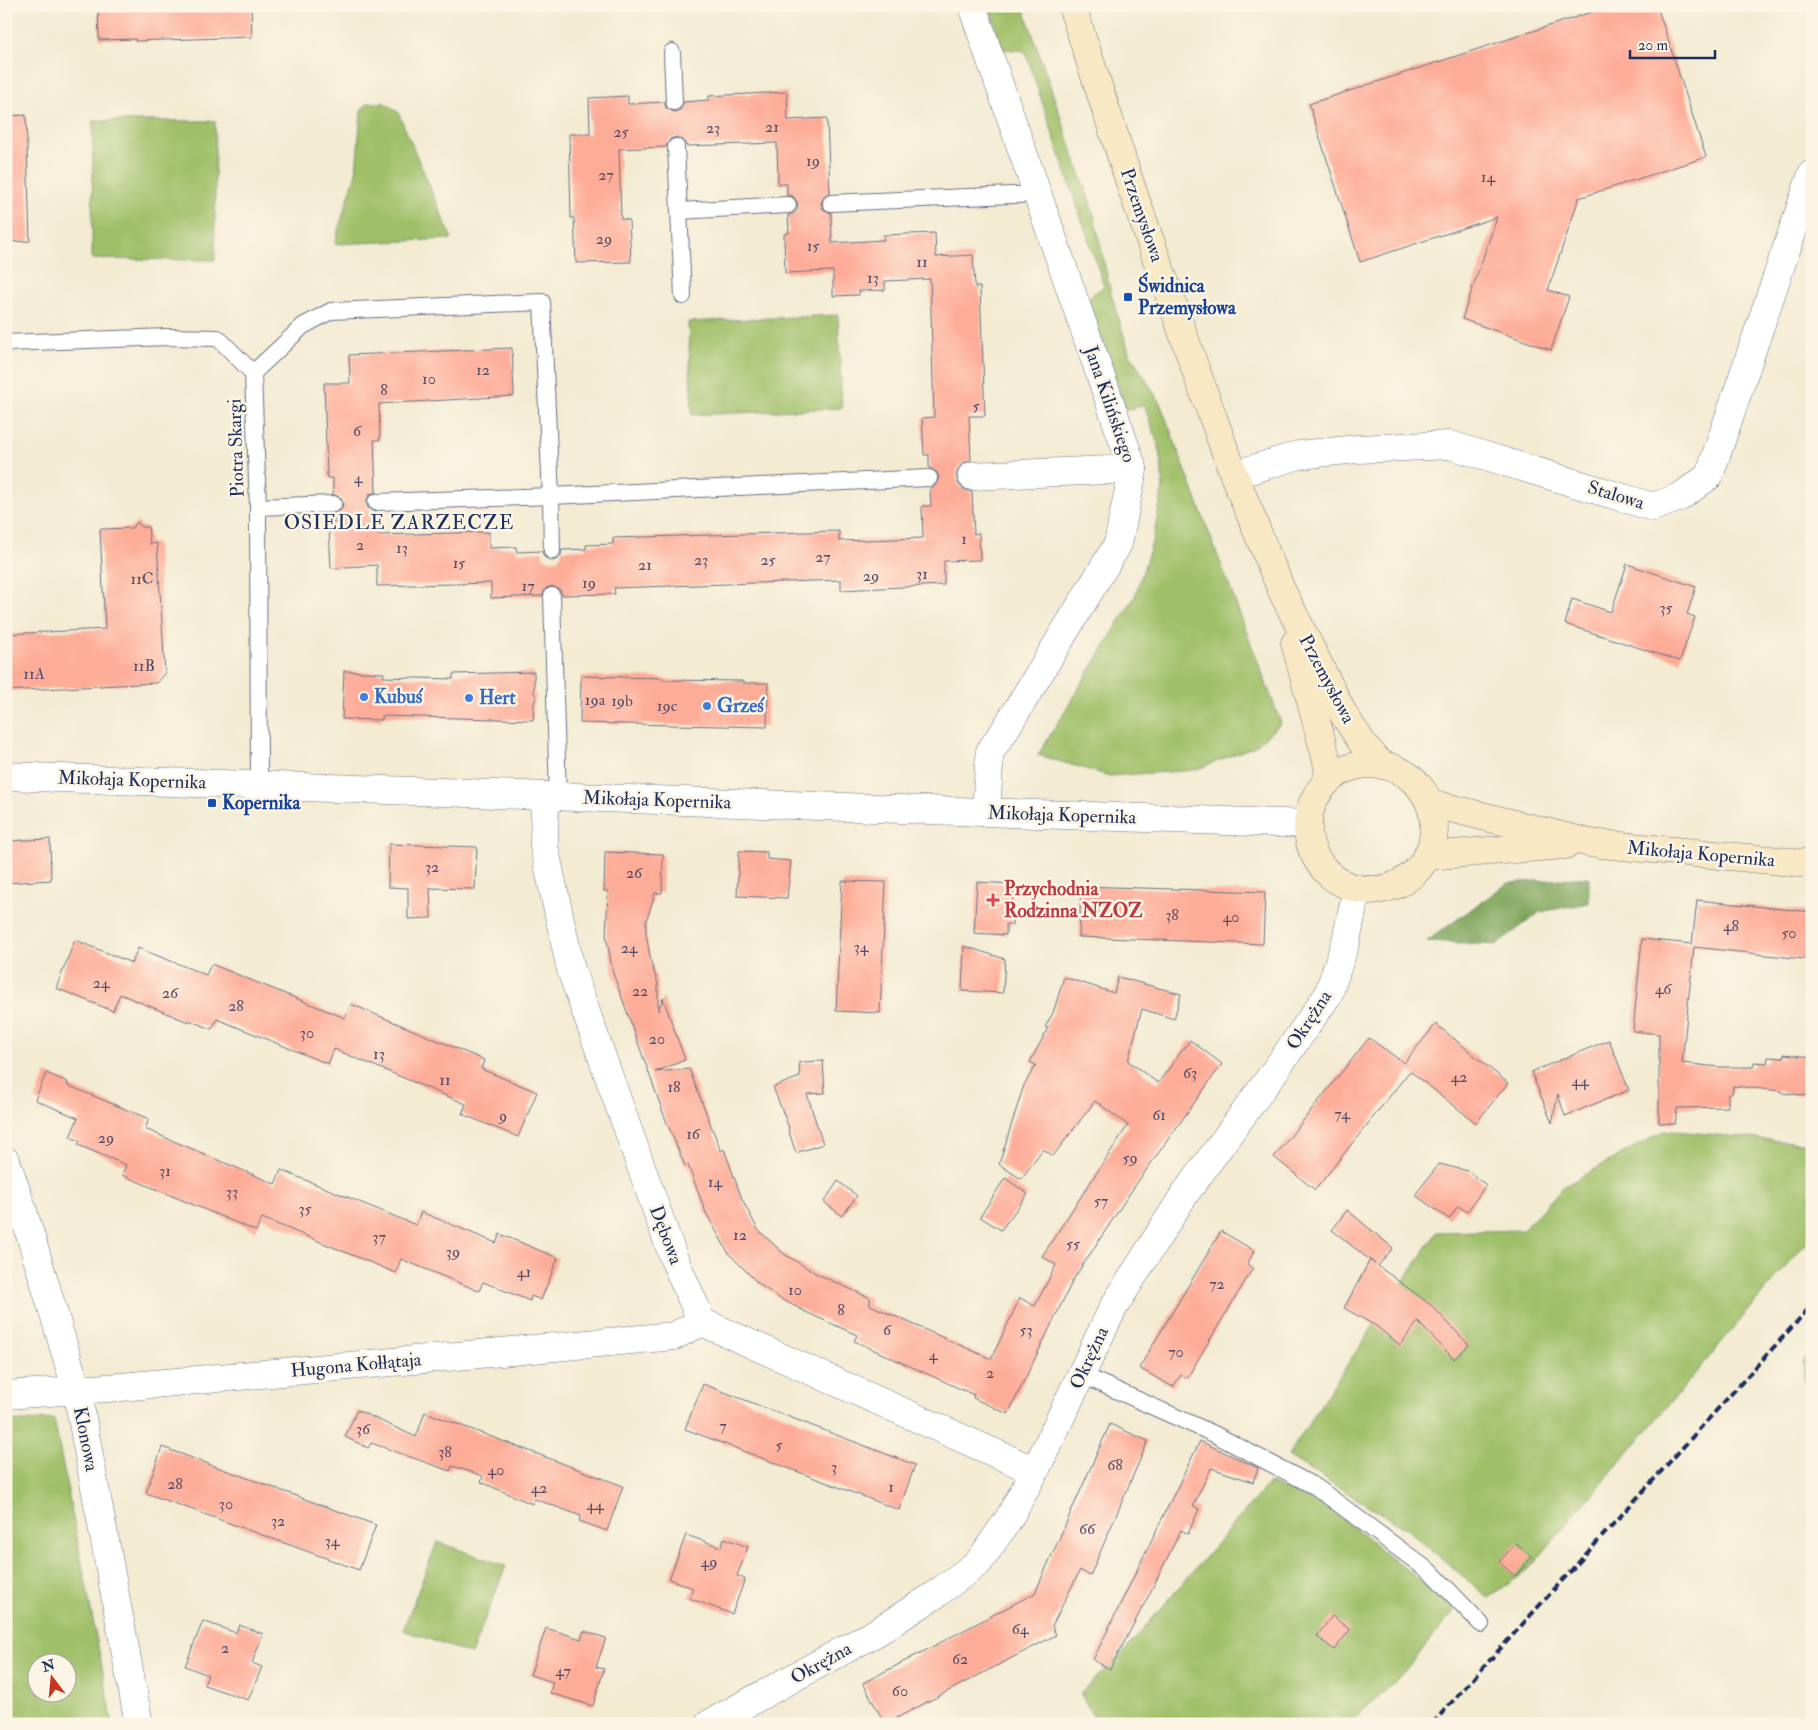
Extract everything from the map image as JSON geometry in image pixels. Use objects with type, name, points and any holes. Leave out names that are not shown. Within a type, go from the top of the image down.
[{"type":"main road","name":"Przemysłowa","points":[[1072,6],[1132,189],[1234,475],[1281,589],[1347,720],[1380,764]]},
{"type":"main road","name":"Przemysłowa","points":[[1281,589],[1327,761],[1329,780]]},
{"type":"main road","points":[[1373,763],[1380,764],[1393,767],[1415,782],[1424,792],[1430,803],[1433,816],[1432,843],[1427,856],[1410,877],[1385,888],[1357,888],[1337,879],[1321,865],[1313,852],[1308,824],[1317,794],[1329,780],[1349,768],[1373,763]]},
{"type":"main road","name":"Mikołaja Kopernika","points":[[1430,803],[1590,843],[1812,864]]},
{"type":"main road","name":"Mikołaja Kopernika","points":[[1427,856],[1590,843]]},
{"type":"street","name":"Jana Kilińskiego","points":[[972,6],[1133,469],[1118,544],[1003,733],[990,751],[983,812]]},
{"type":"street","name":"Stalowa","points":[[1234,475],[1299,455],[1358,448],[1450,445],[1654,507],[1680,497],[1709,476],[1812,174]]},
{"type":"street","points":[[972,476],[1133,469]]},
{"type":"street","name":"Mikołaja Kopernika","points":[[6,776],[1308,824]]},
{"type":"street","name":"Dębowa","points":[[552,796],[544,846],[571,970],[674,1259],[702,1322]]},
{"type":"street","name":"Okrężna","points":[[709,1724],[877,1632],[935,1595],[979,1562],[1008,1520],[1036,1471],[1113,1308],[1184,1195],[1269,1080],[1328,995],[1346,941],[1357,888]]},
{"type":"street","name":"Klonowa","points":[[6,1161],[23,1210],[77,1391],[139,1724]]},
{"type":"street","points":[[702,1322],[1036,1471]]},
{"type":"street","name":"Hugona Kołłątaja","points":[[6,1395],[77,1391],[674,1336],[702,1322]]},
{"type":"lane","points":[[672,52],[674,102]]},
{"type":"lane","points":[[676,147],[682,296]]},
{"type":"lane","points":[[830,203],[1038,194]]},
{"type":"lane","points":[[679,211],[788,205]]},
{"type":"lane","points":[[253,373],[303,326],[330,311],[542,302],[552,551]]},
{"type":"lane","name":"Piotra Skargi","points":[[6,343],[168,337],[218,338],[253,373],[258,507],[259,784]]},
{"type":"lane","points":[[376,502],[551,496],[929,478]]},
{"type":"lane","points":[[258,507],[333,504]]},
{"type":"lane","points":[[552,596],[552,796]]},
{"type":"lane","points":[[1082,1375],[1214,1434],[1316,1487],[1433,1574],[1481,1624]]},
{"type":"green space","points":[[989,6],[1023,6],[1094,215],[1111,294],[1129,352],[1160,403],[1281,723],[1255,746],[1195,770],[1110,776],[1038,755],[1135,596],[1153,539],[1163,487],[1160,450],[1144,405],[1126,410],[1088,298],[1104,286],[1025,51],[1003,49]]},
{"type":"green space","points":[[367,103],[385,103],[398,112],[452,239],[335,244],[356,173],[361,111]]},
{"type":"green space","points":[[93,121],[215,121],[215,260],[92,259]]},
{"type":"green space","points":[[838,315],[842,408],[692,415],[688,322]]},
{"type":"green space","points":[[1589,877],[1589,903],[1540,912],[1496,945],[1427,941],[1508,883]]},
{"type":"green space","points":[[1665,1130],[1812,1144],[1812,1236],[1528,1570],[1489,1598],[1406,1529],[1288,1456],[1332,1387],[1437,1232],[1523,1230],[1563,1187]]},
{"type":"green space","points":[[1812,1352],[1812,1426],[1802,1362]]},
{"type":"green space","points":[[54,1419],[113,1724],[6,1724],[6,1422]]},
{"type":"green space","points":[[1269,1483],[1326,1506],[1456,1609],[1398,1679],[1348,1724],[1097,1724],[1080,1693],[1121,1655]]},
{"type":"green space","points":[[437,1542],[506,1566],[471,1654],[403,1630]]},
{"type":"building","points":[[98,6],[251,6],[252,37],[135,41],[135,39],[99,40]]},
{"type":"building","points":[[1610,6],[1657,6],[1706,157],[1579,198],[1548,290],[1569,297],[1551,350],[1462,319],[1497,217],[1360,262],[1309,104]]},
{"type":"building","points":[[787,92],[788,120],[827,118],[830,193],[825,195],[821,203],[823,209],[831,213],[832,243],[884,240],[883,235],[935,233],[936,257],[973,255],[975,287],[980,287],[985,416],[969,416],[971,460],[963,463],[958,469],[956,476],[959,485],[965,490],[972,492],[974,534],[979,533],[980,560],[944,561],[944,585],[841,590],[841,580],[614,588],[615,594],[562,595],[560,590],[552,586],[546,588],[542,596],[491,598],[491,583],[377,586],[377,565],[331,568],[329,527],[334,527],[334,514],[342,509],[343,503],[341,498],[333,494],[333,478],[327,478],[324,383],[350,383],[349,355],[512,348],[514,396],[379,404],[380,440],[374,440],[376,492],[370,494],[366,502],[368,508],[377,512],[378,535],[489,532],[489,548],[516,547],[517,552],[542,551],[544,557],[552,561],[558,559],[562,550],[586,549],[586,545],[613,544],[613,538],[839,531],[839,541],[923,538],[922,506],[931,506],[930,488],[935,486],[939,478],[937,472],[929,468],[929,455],[924,455],[922,418],[934,417],[930,279],[885,281],[885,290],[859,291],[859,295],[833,296],[833,271],[785,273],[784,234],[789,233],[788,215],[793,214],[797,210],[798,204],[793,196],[787,195],[787,184],[778,184],[777,143],[686,146],[684,141],[676,137],[670,139],[666,147],[619,149],[621,219],[629,220],[631,262],[576,263],[574,218],[571,218],[569,134],[590,134],[589,98],[628,96],[628,104],[664,102],[666,108],[674,112],[680,110],[684,102],[709,100],[709,96]]},
{"type":"building","points":[[26,115],[30,241],[6,242],[6,116]]},
{"type":"building","points":[[137,522],[142,527],[148,527],[150,544],[157,543],[165,673],[156,683],[6,691],[6,634],[105,629],[100,529],[132,528]]},
{"type":"building","points":[[1627,564],[1696,587],[1687,614],[1695,617],[1680,661],[1565,624],[1572,599],[1611,612]]},
{"type":"building","points":[[344,671],[384,673],[383,677],[453,679],[453,674],[534,672],[534,693],[537,697],[534,702],[533,720],[382,716],[382,720],[342,719]]},
{"type":"building","points":[[581,676],[768,683],[767,727],[580,723]]},
{"type":"building","points":[[50,839],[51,880],[6,883],[6,841]]},
{"type":"building","points":[[389,844],[477,847],[475,889],[430,888],[431,918],[408,919],[408,888],[388,887]]},
{"type":"building","points":[[739,851],[767,852],[767,859],[791,861],[787,898],[737,896]]},
{"type":"building","points":[[605,852],[663,854],[662,893],[655,893],[646,922],[646,934],[651,962],[658,984],[658,1011],[663,998],[685,1060],[655,1072],[689,1069],[721,1151],[724,1149],[742,1199],[758,1230],[784,1254],[817,1274],[870,1298],[870,1305],[991,1359],[1020,1298],[1035,1306],[1056,1265],[1042,1256],[1128,1125],[1095,1101],[1053,1156],[1043,1149],[1021,1179],[999,1164],[1024,1085],[1036,1065],[1030,1062],[1048,1028],[1045,1027],[1053,1013],[1064,977],[1114,993],[1118,977],[1181,994],[1174,1019],[1142,1009],[1128,1061],[1158,1083],[1190,1040],[1222,1064],[1132,1190],[1073,1280],[1008,1414],[973,1398],[974,1395],[854,1341],[857,1335],[779,1298],[759,1284],[729,1254],[706,1213],[688,1165],[685,1166],[665,1118],[613,973],[606,935],[608,891],[604,891]]},
{"type":"building","points":[[842,881],[886,882],[880,1013],[836,1011]]},
{"type":"building","points":[[977,882],[1013,884],[1012,925],[1006,924],[1006,935],[974,933]]},
{"type":"building","points":[[1081,886],[1265,892],[1263,944],[1079,937]]},
{"type":"building","points":[[1697,900],[1812,912],[1812,960],[1694,947],[1682,1063],[1719,1067],[1753,1067],[1754,1062],[1767,1063],[1768,1057],[1783,1058],[1784,1054],[1812,1057],[1812,1096],[1733,1086],[1732,1094],[1728,1094],[1728,1107],[1677,1108],[1675,1124],[1659,1123],[1659,1034],[1633,1031],[1642,939],[1692,944]]},
{"type":"building","points":[[75,940],[132,963],[138,948],[206,975],[211,964],[345,1018],[351,1004],[484,1060],[481,1069],[537,1092],[518,1137],[462,1114],[466,1104],[334,1049],[328,1064],[217,1019],[212,1029],[188,1020],[188,1022],[120,994],[113,1011],[56,988]]},
{"type":"building","points":[[964,946],[1005,959],[1003,993],[962,991]]},
{"type":"building","points":[[1436,1024],[1508,1083],[1476,1123],[1410,1071],[1315,1190],[1274,1157],[1369,1038],[1404,1063]]},
{"type":"building","points":[[1609,1040],[1629,1090],[1565,1116],[1558,1094],[1552,1123],[1531,1072]]},
{"type":"building","points":[[823,1061],[825,1093],[807,1094],[823,1144],[796,1153],[789,1128],[773,1087],[800,1077],[799,1062]]},
{"type":"building","points":[[46,1073],[68,1082],[67,1085],[149,1119],[145,1129],[275,1184],[281,1170],[416,1225],[421,1212],[496,1243],[500,1234],[558,1258],[541,1300],[531,1296],[530,1301],[483,1282],[479,1291],[401,1259],[396,1273],[262,1218],[256,1231],[122,1175],[126,1165],[78,1145],[80,1141],[70,1137],[78,1118],[35,1100]]},
{"type":"building","points":[[1439,1164],[1468,1171],[1486,1185],[1467,1212],[1458,1206],[1449,1219],[1415,1195]]},
{"type":"building","points":[[1005,1178],[1028,1194],[1001,1230],[980,1217]]},
{"type":"building","points":[[838,1181],[857,1196],[842,1216],[824,1202]]},
{"type":"building","points":[[1347,1210],[1393,1248],[1378,1266],[1431,1305],[1469,1345],[1454,1359],[1418,1322],[1400,1345],[1376,1326],[1344,1308],[1370,1260],[1332,1230]]},
{"type":"building","points":[[1221,1231],[1255,1251],[1247,1264],[1253,1268],[1187,1378],[1181,1375],[1173,1387],[1139,1368]]},
{"type":"building","points":[[703,1384],[915,1465],[899,1510],[685,1429]]},
{"type":"building","points":[[357,1410],[416,1437],[425,1412],[623,1486],[607,1531],[579,1521],[581,1516],[535,1499],[532,1504],[481,1482],[483,1476],[452,1466],[450,1471],[371,1443],[368,1448],[345,1437]]},
{"type":"building","points":[[1110,1424],[1148,1441],[1090,1576],[1080,1570],[1052,1626],[1056,1635],[885,1724],[863,1683],[1035,1593]]},
{"type":"building","points":[[1200,1441],[1258,1468],[1253,1482],[1211,1468],[1193,1506],[1199,1509],[1188,1534],[1181,1530],[1110,1669],[1093,1660]]},
{"type":"building","points":[[162,1447],[376,1525],[359,1570],[146,1493]]},
{"type":"building","points":[[686,1535],[721,1547],[724,1538],[748,1547],[737,1576],[745,1579],[732,1614],[689,1598],[693,1588],[669,1579]]},
{"type":"building","points":[[1516,1543],[1532,1557],[1515,1576],[1499,1562]]},
{"type":"building","points":[[1332,1616],[1350,1630],[1334,1650],[1317,1636]]},
{"type":"building","points":[[203,1621],[236,1633],[239,1625],[263,1634],[252,1663],[262,1667],[248,1700],[204,1685],[208,1675],[185,1666]]},
{"type":"building","points":[[546,1628],[581,1639],[584,1631],[606,1638],[596,1667],[604,1669],[593,1706],[550,1693],[553,1682],[530,1675]]},
{"type":"railway","points":[[1432,1724],[1812,1305]]},
{"type":"place","name":"Świdnica Przemysłowa","points":[[1128,297]]},
{"type":"place","name":"Kubuś","points":[[364,697]]},
{"type":"place","name":"Hert","points":[[469,698]]},
{"type":"place","name":"Grześ","points":[[707,706]]},
{"type":"place","name":"Kopernika","points":[[212,803]]},
{"type":"place","name":"Przychodnia Rodzinna NZOZ","points":[[993,900]]},
{"type":"district","name":"OSIEDLE ZARZECZE","points":[[399,522]]}]
